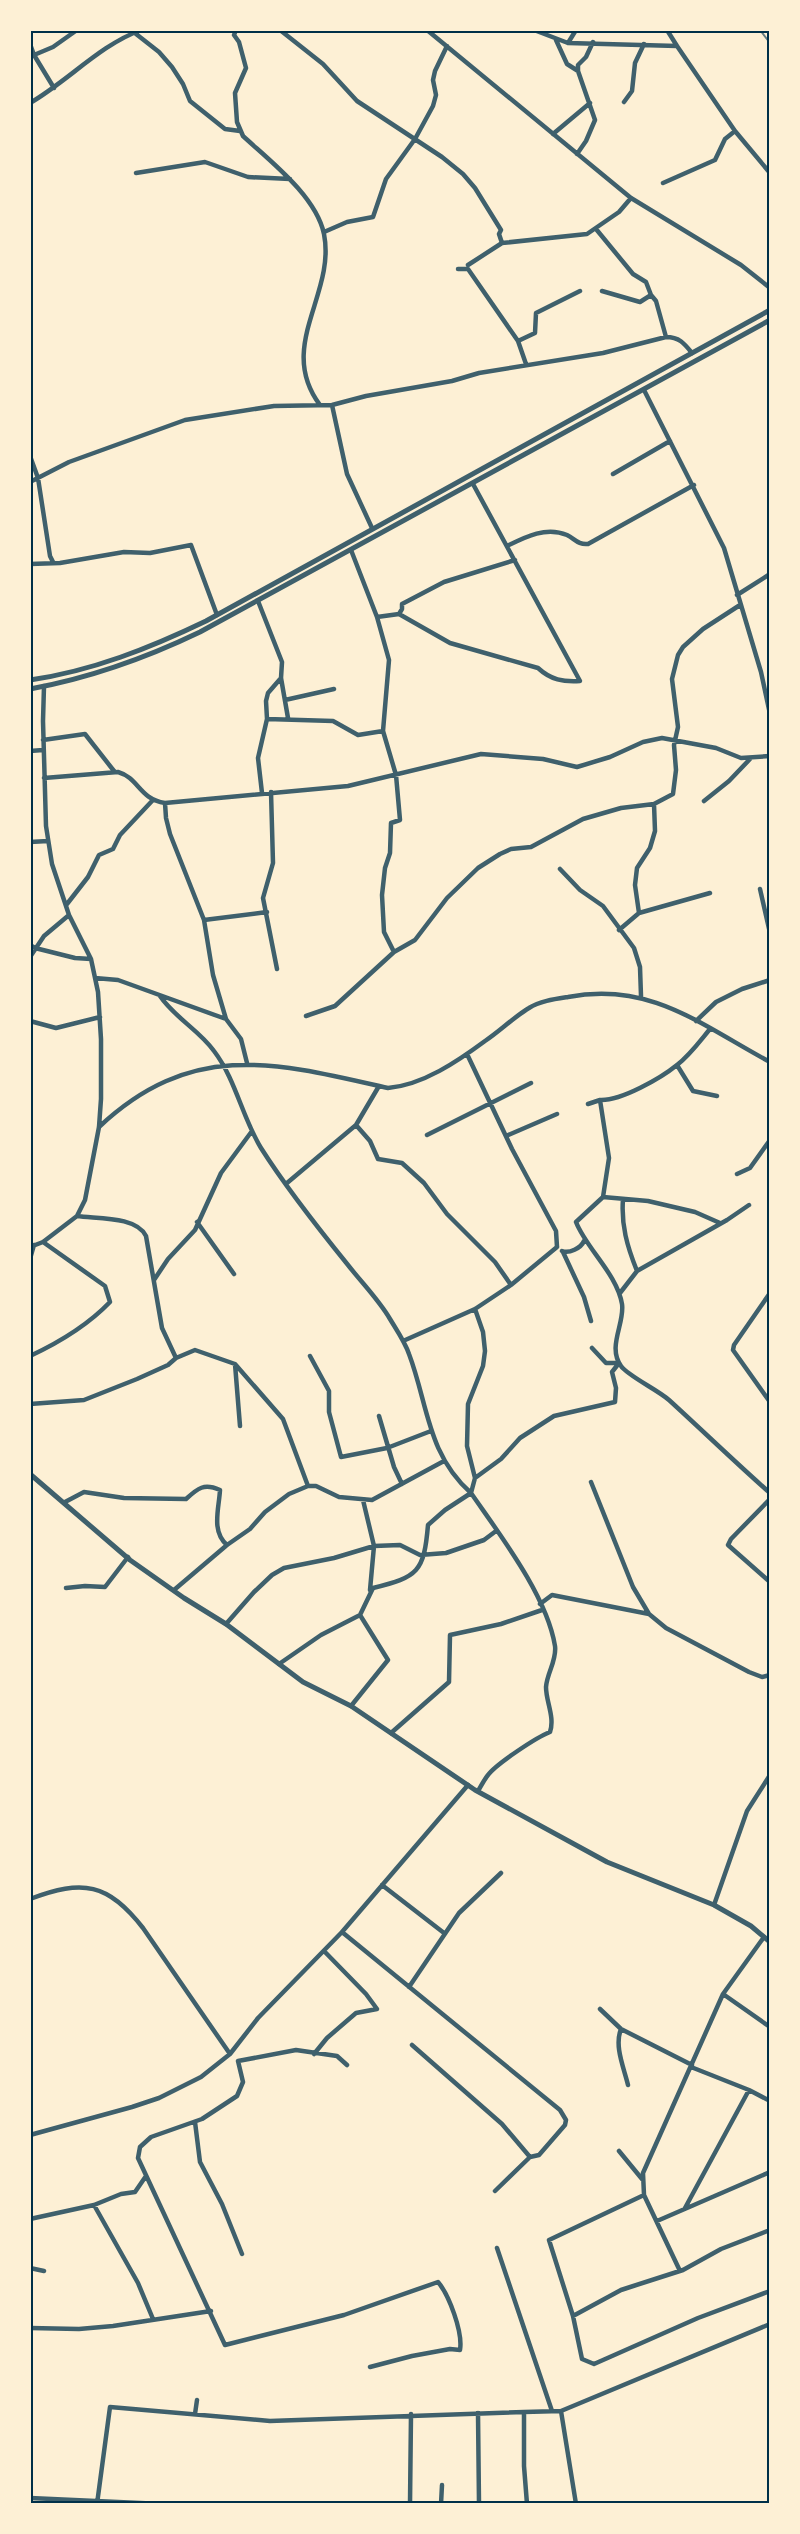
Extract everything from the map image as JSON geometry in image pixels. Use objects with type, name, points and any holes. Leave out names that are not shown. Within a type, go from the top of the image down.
[{"type":"street","points":[[34,55],[77,30]]},
{"type":"street","points":[[30,104],[116,42],[132,32],[141,30]]},
{"type":"street","points":[[236,30],[234,35],[239,42],[246,68],[235,93],[237,122],[240,130],[243,136],[290,179],[311,206],[324,232],[326,262],[313,305],[302,360],[303,370],[320,405]]},
{"type":"street","points":[[280,30],[323,64],[357,101],[453,165],[475,188],[501,230],[499,234],[502,243]]},
{"type":"street","points":[[427,30],[632,198],[741,265],[770,288]]},
{"type":"street","points":[[534,30],[556,40],[568,42],[677,46]]},
{"type":"street","points":[[568,42],[576,30]]},
{"type":"street","points":[[667,30],[735,131],[770,173]]},
{"type":"street","points":[[132,32],[159,52],[172,67],[190,101],[225,129],[240,130]]},
{"type":"street","points":[[556,40],[567,64],[578,71]]},
{"type":"street","points":[[577,154],[586,141],[595,120],[578,71],[578,65],[586,57],[593,42]]},
{"type":"street","points":[[30,44],[54,88]]},
{"type":"street","points":[[624,102],[632,91],[635,63],[644,44]]},
{"type":"street","points":[[324,232],[347,222],[374,217],[386,179],[415,139],[436,95],[433,80],[435,70],[447,46]]},
{"type":"street","points":[[553,134],[590,103]]},
{"type":"street","points":[[663,183],[715,160],[725,140],[735,131]]},
{"type":"street","points":[[136,173],[205,162],[248,177],[290,179]]},
{"type":"street","points":[[468,265],[502,243],[587,234],[619,212],[632,198]]},
{"type":"street","points":[[596,229],[633,274],[646,282],[656,301],[666,337]]},
{"type":"street","points":[[458,269],[468,269],[518,341],[526,364]]},
{"type":"street","points":[[518,341],[536,333],[536,313],[580,291]]},
{"type":"street","points":[[602,291],[640,302],[651,295]]},
{"type":"street","points":[[30,680],[74,672],[118,658],[161,642],[217,615],[770,310]]},
{"type":"street","points":[[30,688],[117,667],[167,648],[258,601],[770,320]]},
{"type":"street","points":[[30,482],[69,462],[185,420],[274,406],[332,405],[526,364],[603,353],[666,337],[674,337],[682,341],[692,353]]},
{"type":"street","points":[[644,390],[724,548],[761,672],[770,714]]},
{"type":"street","points":[[332,405],[347,474],[372,528]]},
{"type":"street","points":[[613,474],[670,441]]},
{"type":"street","points":[[30,456],[38,478],[50,556],[53,562]]},
{"type":"street","points":[[377,617],[399,614],[450,643],[538,668],[548,677],[567,682],[580,681],[473,484]]},
{"type":"street","points":[[507,546],[527,536],[554,532],[578,543],[588,544],[694,485]]},
{"type":"street","points":[[30,564],[88,560],[124,552],[150,553],[191,545],[217,615]]},
{"type":"street","points":[[351,550],[377,617],[389,660],[383,731],[396,775],[400,820],[391,823],[390,853],[385,868],[382,895],[384,932],[394,952]]},
{"type":"street","points":[[399,614],[402,604],[444,582],[514,560]]},
{"type":"street","points":[[737,594],[770,574]]},
{"type":"street","points":[[258,601],[280,652],[283,669],[281,678],[288,718]]},
{"type":"street","points":[[306,1016],[334,1006],[394,952],[415,940],[447,898],[478,868],[500,854],[511,849],[531,847],[583,819],[621,808],[654,804],[673,794],[676,770],[675,739],[678,727],[672,679],[678,655],[683,647],[703,629],[740,605]]},
{"type":"street","points":[[761,672],[770,671]]},
{"type":"street","points":[[262,793],[258,758],[267,718],[266,701],[268,693],[281,678]]},
{"type":"street","points":[[30,1259],[32,1246],[43,1242],[77,1216],[85,1200],[99,1127],[101,1089],[100,1017],[91,959],[69,915],[52,864],[48,841],[43,750],[44,686]]},
{"type":"street","points":[[285,700],[334,688]]},
{"type":"street","points":[[267,718],[333,721],[358,735],[383,731]]},
{"type":"street","points":[[43,741],[85,734],[114,771]]},
{"type":"street","points":[[44,778],[114,771],[125,774],[152,801],[165,803],[348,786],[481,754],[543,759],[577,767],[602,760],[643,742],[662,738],[675,739],[750,759],[770,756]]},
{"type":"street","points":[[30,751],[43,750]]},
{"type":"street","points":[[704,801],[729,781],[750,759]]},
{"type":"street","points":[[271,792],[273,863],[263,898],[277,969]]},
{"type":"street","points":[[67,904],[88,877],[99,855],[113,849],[120,835],[152,801]]},
{"type":"street","points":[[165,803],[170,834],[204,920],[213,975],[226,1019],[241,1039],[247,1063]]},
{"type":"street","points":[[639,914],[635,885],[637,868],[653,840],[656,826],[654,804]]},
{"type":"street","points":[[30,842],[48,841]]},
{"type":"street","points":[[560,869],[580,890],[603,906],[617,922],[619,930],[633,948],[640,967],[641,996]]},
{"type":"street","points":[[760,889],[770,933]]},
{"type":"street","points":[[619,930],[639,914],[710,893]]},
{"type":"street","points":[[204,920],[267,912]]},
{"type":"street","points":[[30,957],[32,947],[69,915]]},
{"type":"street","points":[[32,947],[75,958],[91,959]]},
{"type":"street","points":[[94,978],[118,980],[160,996],[177,999],[226,1019]]},
{"type":"street","points":[[696,1021],[716,1002],[742,989],[770,980]]},
{"type":"street","points":[[99,1127],[117,1110],[159,1085],[191,1071],[225,1065],[274,1064],[380,1086],[400,1087],[421,1079],[467,1054],[528,1008],[542,1002],[578,995],[615,993],[641,996],[666,1004],[770,1062]]},
{"type":"street","points":[[160,996],[172,1011],[206,1040],[225,1065],[252,1131],[326,1238],[392,1321],[409,1354],[432,1431],[444,1461],[461,1484],[471,1493],[518,1563],[540,1604],[555,1648],[546,1687],[553,1724],[550,1732],[540,1736],[502,1762],[488,1775],[478,1791]]},
{"type":"street","points":[[30,1021],[56,1028],[100,1017]]},
{"type":"street","points":[[588,1104],[637,1089],[677,1065],[710,1029]]},
{"type":"street","points":[[467,1054],[506,1136],[556,1231],[558,1248],[563,1252],[584,1296],[591,1321]]},
{"type":"street","points":[[677,1065],[693,1091],[717,1096]]},
{"type":"street","points":[[427,1135],[531,1083]]},
{"type":"street","points":[[286,1183],[357,1125],[380,1086]]},
{"type":"street","points":[[600,1100],[609,1158],[603,1197],[576,1222],[584,1241],[593,1249],[620,1293],[622,1311],[616,1338],[619,1363],[622,1368],[670,1401],[770,1493]]},
{"type":"street","points":[[506,1136],[557,1114]]},
{"type":"street","points":[[357,1125],[370,1141],[378,1159],[402,1163],[424,1183],[447,1214],[495,1262],[511,1285]]},
{"type":"street","points":[[154,1280],[168,1259],[195,1230],[221,1173],[252,1131]]},
{"type":"street","points":[[737,1174],[750,1168],[770,1140]]},
{"type":"street","points":[[603,1197],[648,1201],[695,1212],[720,1223]]},
{"type":"street","points":[[623,1198],[621,1219],[627,1245],[637,1271]]},
{"type":"street","points":[[620,1293],[637,1271],[749,1205]]},
{"type":"street","points":[[77,1216],[128,1222],[143,1230],[146,1236],[162,1328],[176,1358]]},
{"type":"street","points":[[197,1222],[234,1274]]},
{"type":"street","points":[[563,1252],[575,1250],[584,1241]]},
{"type":"street","points":[[30,1356],[68,1337],[95,1317],[110,1302],[105,1286],[43,1242]]},
{"type":"street","points":[[403,1341],[475,1309],[511,1285],[558,1248]]},
{"type":"street","points":[[770,1293],[734,1345],[733,1350],[770,1402]]},
{"type":"street","points":[[279,1664],[321,1635],[360,1615],[370,1599],[373,1588],[398,1582],[414,1575],[426,1554],[428,1525],[445,1510],[471,1493],[475,1478],[469,1460],[468,1404],[483,1366],[485,1351],[483,1332],[475,1309]]},
{"type":"street","points":[[592,1348],[606,1363],[619,1363]]},
{"type":"street","points":[[30,1404],[84,1400],[137,1379],[195,1350],[235,1364],[283,1419],[308,1486]]},
{"type":"street","points":[[310,1356],[329,1391],[329,1412],[342,1457],[387,1448],[432,1431]]},
{"type":"street","points":[[475,1478],[501,1459],[520,1438],[554,1416],[615,1402],[616,1388],[612,1372],[619,1363]]},
{"type":"street","points":[[235,1364],[240,1426]]},
{"type":"street","points":[[379,1416],[387,1448],[402,1484]]},
{"type":"street","points":[[174,1590],[213,1560],[227,1545],[250,1529],[265,1512],[289,1494],[308,1486],[316,1486],[339,1497],[372,1500],[444,1461]]},
{"type":"street","points":[[30,1474],[128,1557],[226,1624],[303,1682],[351,1706],[478,1791],[607,1862],[714,1905],[751,1926],[770,1942]]},
{"type":"street","points":[[591,1482],[633,1587],[649,1614],[666,1628],[749,1672],[762,1677],[770,1675]]},
{"type":"street","points":[[65,1502],[84,1492],[124,1498],[186,1499],[198,1488],[210,1486],[220,1490],[217,1532],[220,1539],[227,1545]]},
{"type":"street","points":[[770,1499],[731,1539],[728,1545],[770,1582]]},
{"type":"street","points":[[363,1500],[374,1546],[370,1599]]},
{"type":"street","points":[[226,1624],[254,1592],[284,1568],[334,1558],[374,1546],[400,1545],[420,1555],[446,1553],[484,1540],[496,1531]]},
{"type":"street","points":[[66,1588],[105,1587],[128,1557]]},
{"type":"street","points":[[540,1604],[552,1595],[649,1614]]},
{"type":"street","points":[[391,1733],[448,1682],[450,1635],[501,1624],[542,1610]]},
{"type":"street","points":[[351,1706],[388,1660],[360,1615]]},
{"type":"street","points":[[714,1905],[747,1811],[770,1774]]},
{"type":"street","points":[[30,2134],[159,2098],[201,2077],[230,2054],[258,2018],[342,1932],[468,1785]]},
{"type":"street","points":[[409,1987],[459,1913],[501,1873]]},
{"type":"street","points":[[382,1885],[444,1933]]},
{"type":"street","points":[[30,1899],[63,1888],[76,1887],[104,1892],[116,1899],[128,1909],[143,1929],[230,2054]]},
{"type":"street","points":[[342,1932],[560,2110],[566,2120],[565,2126],[539,2155],[530,2157],[495,2191]]},
{"type":"street","points":[[680,2271],[644,2195],[642,2179],[723,1994],[764,1937]]},
{"type":"street","points":[[314,2054],[327,2038],[356,2013],[377,2009],[366,1994],[324,1951]]},
{"type":"street","points":[[723,1994],[770,2027]]},
{"type":"street","points":[[600,2009],[621,2029],[691,2066],[770,2101]]},
{"type":"street","points":[[621,2029],[618,2036],[619,2046],[628,2085]]},
{"type":"street","points":[[412,2045],[502,2124],[530,2157]]},
{"type":"street","points":[[347,2065],[337,2056],[296,2050],[238,2061],[243,2082],[237,2096],[195,2122],[151,2137],[140,2147],[138,2158],[225,2345],[344,2315],[438,2282],[449,2300],[462,2343],[460,2350],[450,2349],[412,2356],[370,2367]]},
{"type":"street","points":[[685,2208],[749,2090]]},
{"type":"street","points":[[195,2122],[200,2162],[222,2204],[242,2254]]},
{"type":"street","points":[[620,2151],[642,2179]]},
{"type":"street","points":[[657,2220],[770,2172]]},
{"type":"street","points":[[30,2219],[94,2205],[121,2194],[135,2192],[146,2176]]},
{"type":"street","points":[[644,2195],[549,2240],[573,2316],[582,2359],[594,2364],[698,2318],[770,2291]]},
{"type":"street","points":[[94,2205],[138,2283],[153,2319]]},
{"type":"street","points":[[573,2316],[621,2290],[680,2271],[721,2249],[770,2230]]},
{"type":"street","points":[[497,2248],[552,2411]]},
{"type":"street","points":[[30,2268],[44,2271]]},
{"type":"street","points":[[30,2328],[79,2329],[211,2311]]},
{"type":"street","points":[[97,2502],[110,2407],[270,2421],[411,2414],[561,2411],[770,2324]]},
{"type":"street","points":[[195,2414],[197,2400]]},
{"type":"street","points":[[561,2411],[576,2504]]},
{"type":"street","points":[[524,2412],[527,2504]]},
{"type":"street","points":[[478,2413],[479,2504]]},
{"type":"street","points":[[410,2504],[411,2414]]},
{"type":"street","points":[[441,2504],[442,2485]]},
{"type":"street","points":[[30,2498],[162,2504]]},
{"type":"railway","points":[[760,30],[770,43]]}]
